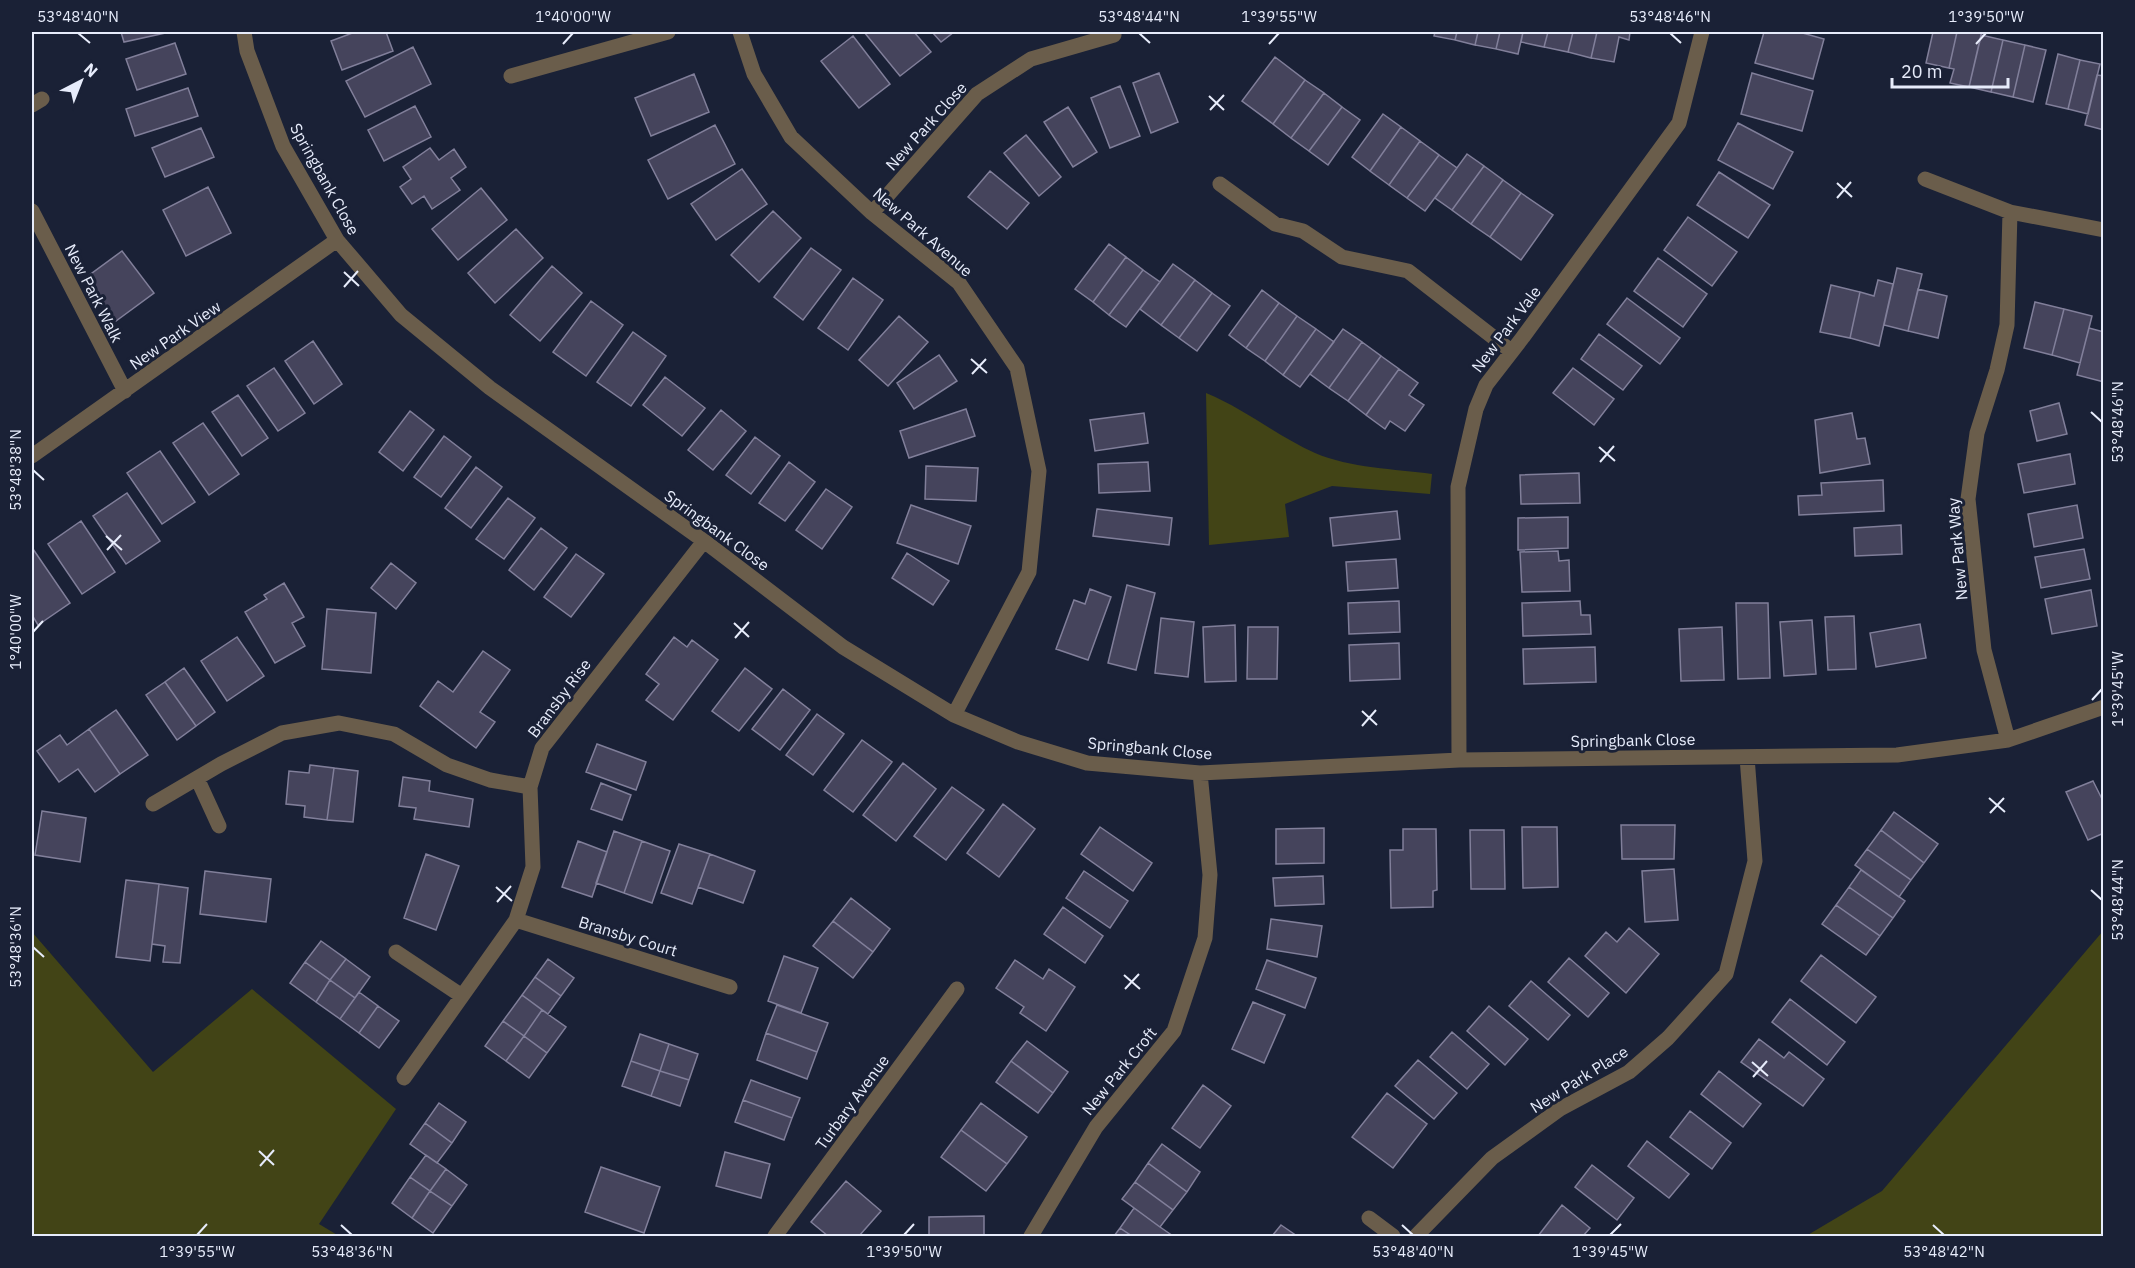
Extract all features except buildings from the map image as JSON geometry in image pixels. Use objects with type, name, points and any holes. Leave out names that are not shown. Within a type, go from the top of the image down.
[{"type":"street","name":"Springbank Close","points":[[244,32],[247,51],[283,146],[337,240],[401,315],[490,388],[704,541],[843,646],[954,715],[1018,742],[1087,763],[1200,773],[1459,760],[1897,755],[2008,740],[2103,707]]},
{"type":"street","points":[[511,76],[668,32]]},
{"type":"street","name":"New Park Avenue","points":[[740,32],[754,74],[791,137],[872,213],[959,283],[1017,368],[1040,471],[1029,572],[954,715]]},
{"type":"street","name":"New Park Vale","points":[[1459,760],[1458,487],[1476,409],[1486,385],[1679,123],[1702,32]]},
{"type":"street","name":"New Park Close","points":[[872,213],[977,94],[1032,59],[1078,38],[1114,35]]},
{"type":"street","points":[[1925,179],[2010,212],[2103,230]]},
{"type":"street","points":[[1220,184],[1275,224],[1303,231],[1342,256],[1408,271],[1511,351]]},
{"type":"street","name":"New Park Walk","points":[[32,211],[125,391]]},
{"type":"street","name":"New Park Way","points":[[2008,740],[1984,650],[1968,500],[1977,433],[1997,369],[2007,325],[2010,212]]},
{"type":"street","name":"New Park View","points":[[32,456],[337,240]]},
{"type":"street","name":"Bransby Rise","points":[[404,1078],[516,920],[533,867],[530,787],[542,748],[704,541]]},
{"type":"street","points":[[153,804],[282,733],[339,723],[394,734],[447,765],[490,780],[530,787]]},
{"type":"street","name":"New Park Place","points":[[1416,1236],[1492,1158],[1560,1109],[1629,1072],[1668,1038],[1726,974],[1755,861],[1747,757]]},
{"type":"street","name":"New Park Croft","points":[[1031,1236],[1096,1127],[1174,1031],[1205,938],[1210,875],[1200,773]]},
{"type":"street","points":[[197,778],[219,826]]},
{"type":"street","name":"Bransby Court","points":[[516,920],[730,987]]},
{"type":"street","points":[[396,952],[462,996]]},
{"type":"street","name":"Turbary Avenue","points":[[775,1236],[957,989]]},
{"type":"street","points":[[1369,1218],[1393,1236]]},
{"type":"shaded area","points":[[1206,393],[1315,453],[1358,465],[1432,474],[1430,494],[1332,486],[1285,504],[1289,537],[1209,545]]},
{"type":"shaded area","points":[[2103,931],[2103,1236],[1806,1236],[1882,1191]]},
{"type":"shaded area","points":[[32,932],[153,1072],[252,989],[396,1109],[319,1224],[339,1236],[32,1236]]}]
